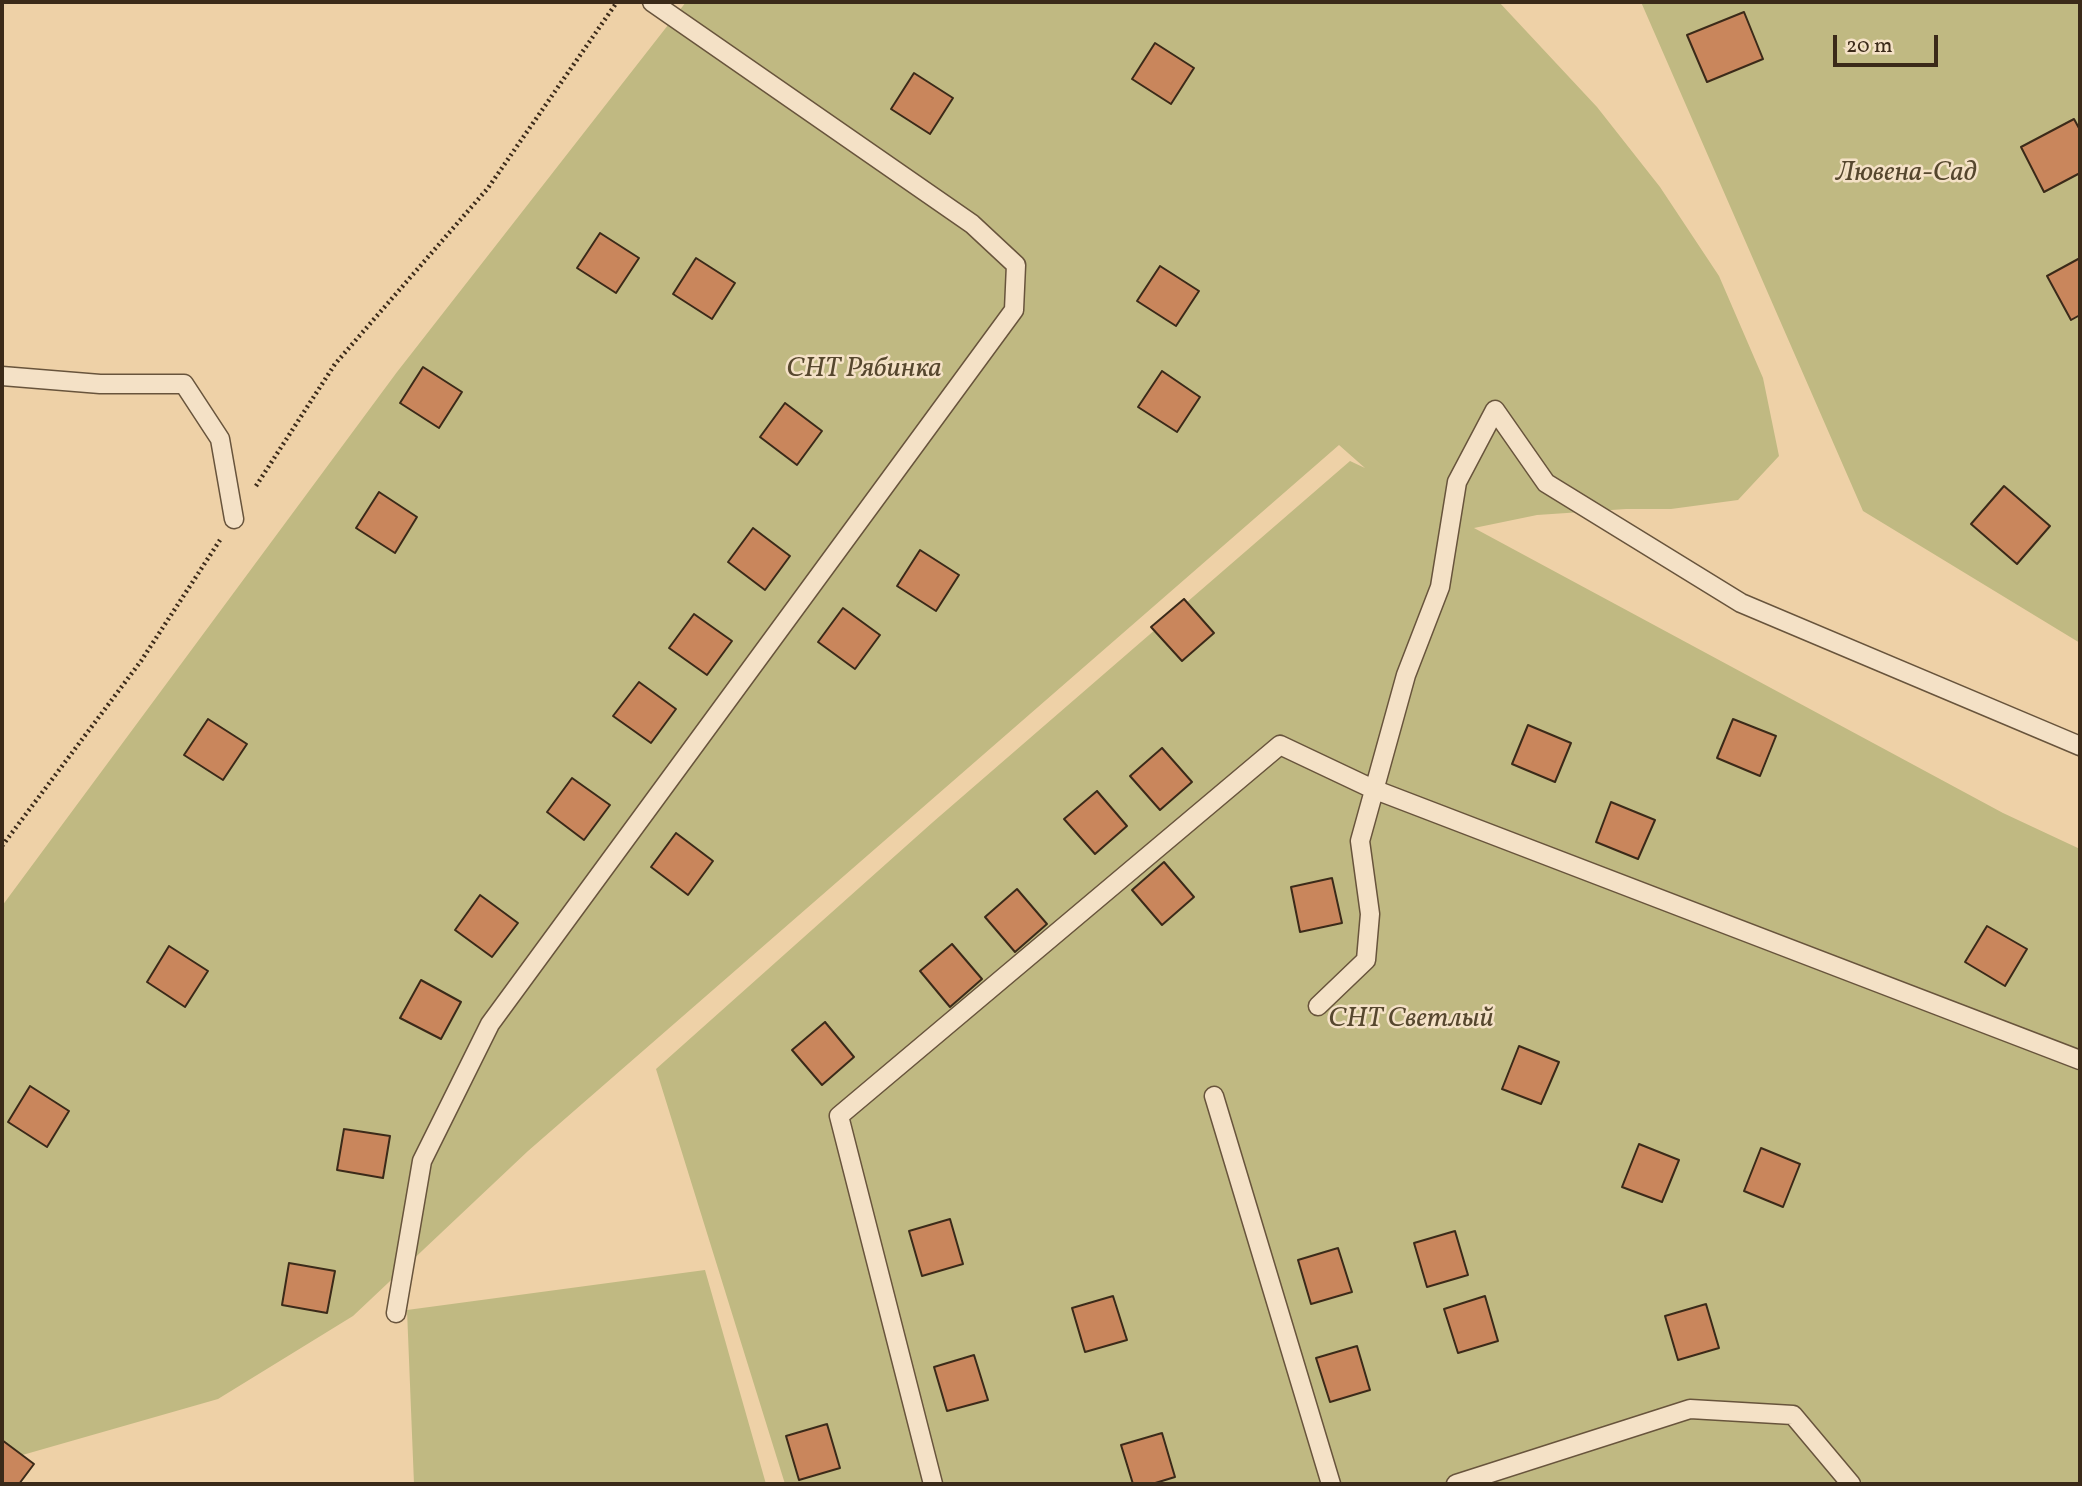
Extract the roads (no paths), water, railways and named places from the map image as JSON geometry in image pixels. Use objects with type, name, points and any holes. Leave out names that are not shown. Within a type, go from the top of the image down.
[{"type":"lane","points":[[396,1313],[422,1161],[490,1024],[1014,310],[1016,265],[972,224],[652,2]]},
{"type":"lane","points":[[2,376],[100,384],[184,384],[220,439],[234,519]]},
{"type":"lane","points":[[1318,1006],[1366,960],[1370,914],[1360,841],[1406,675],[1440,587],[1457,482],[1495,410],[1546,483],[1741,603],[2080,746]]},
{"type":"lane","points":[[933,1484],[839,1116],[1280,745],[1374,789],[2080,1060]]},
{"type":"lane","points":[[1214,1096],[1331,1484]]},
{"type":"lane","points":[[1456,1484],[1690,1409],[1793,1415],[1852,1484]]},
{"type":"park label","name":"Лювена-Сад","points":[[1906,175]]},
{"type":"park label","name":"СНТ Рябинка","points":[[864,371]]},
{"type":"park label","name":"СНТ Светлый","points":[[1411,1021]]}]
